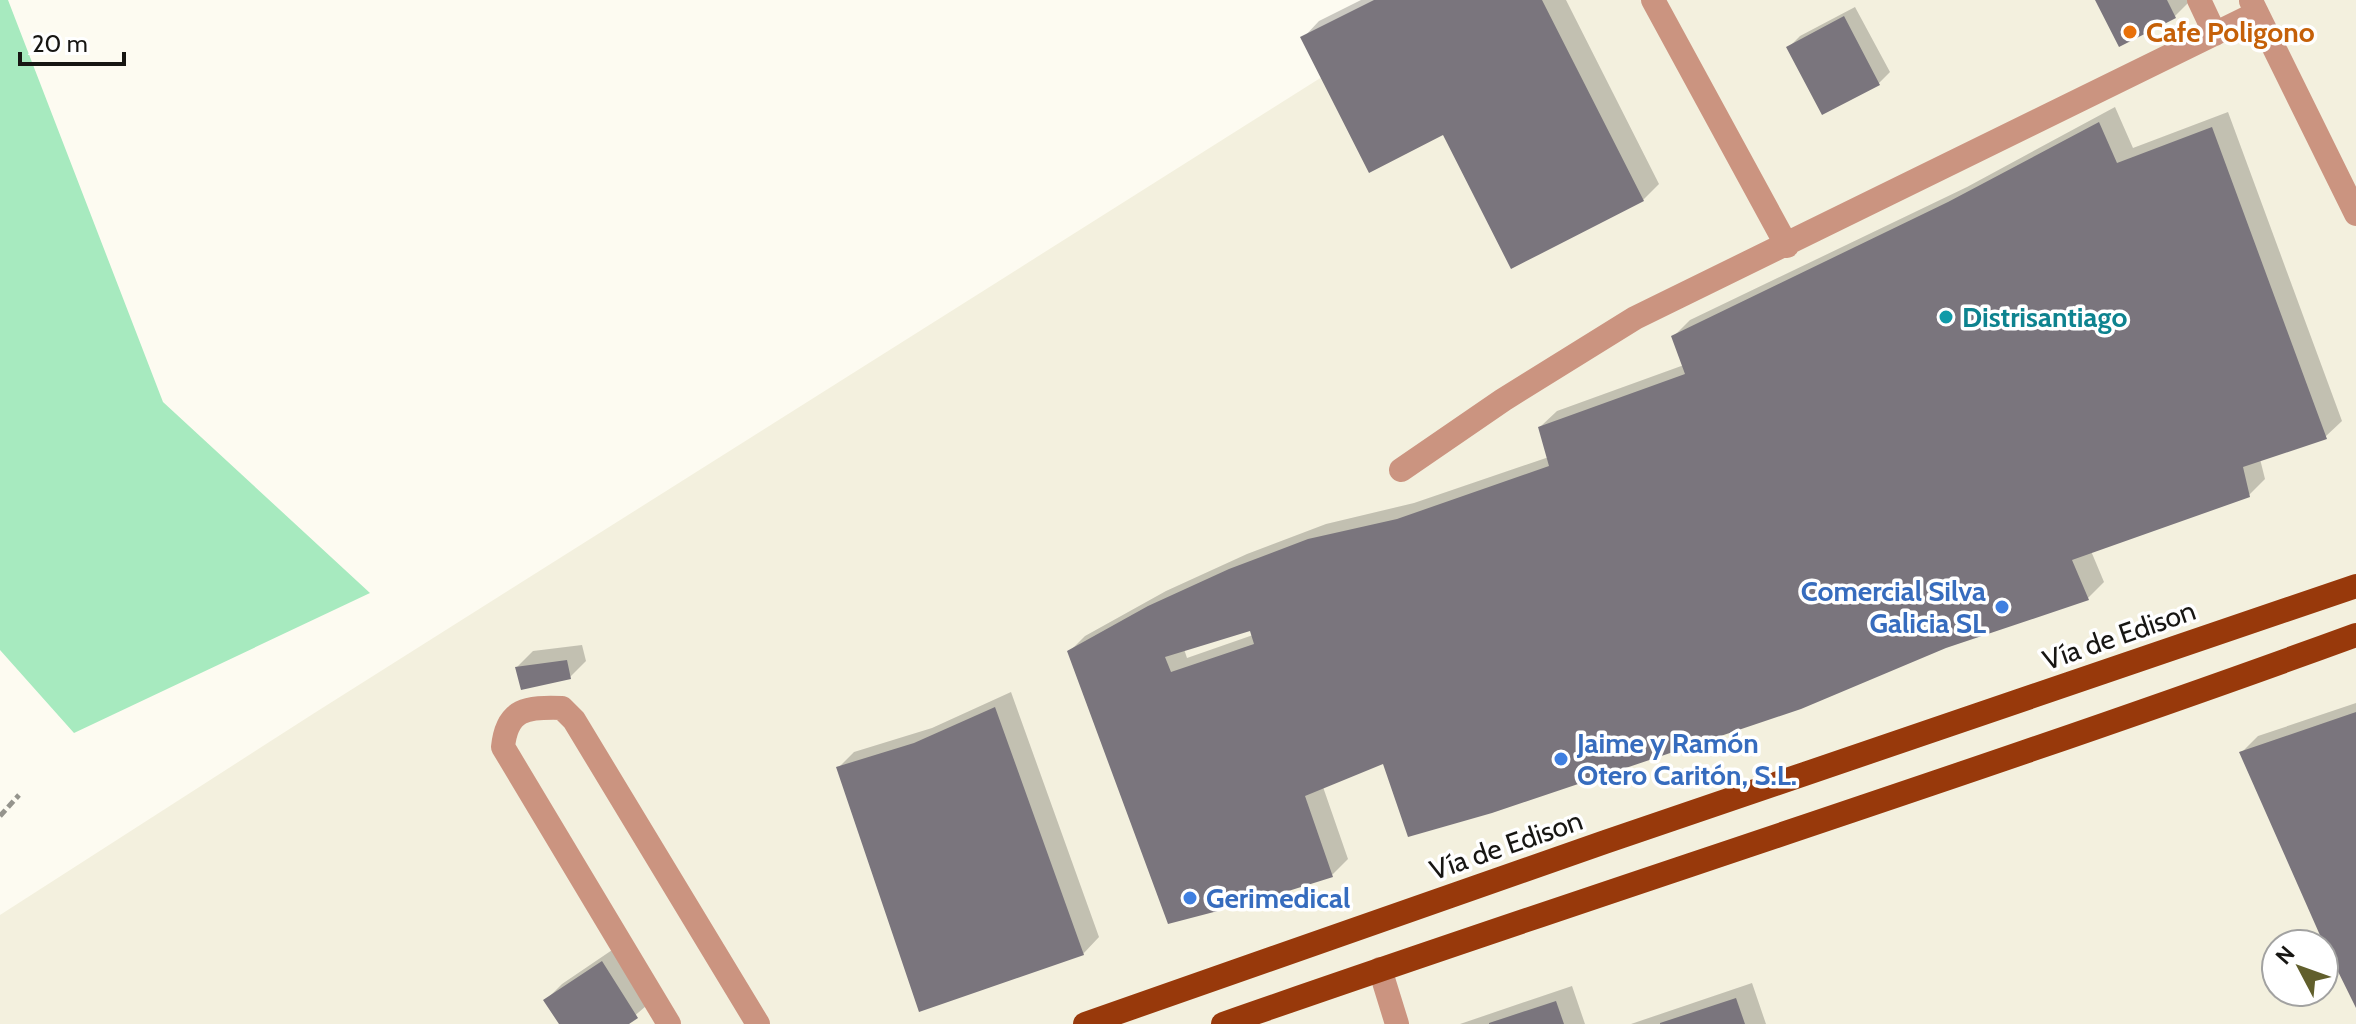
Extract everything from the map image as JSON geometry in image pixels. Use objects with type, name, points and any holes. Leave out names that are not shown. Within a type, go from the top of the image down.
[{"type":"main road","name":"Vía de Edison","points":[[1085,1024],[1605,842],[2356,586]]},
{"type":"main road","points":[[1223,1024],[2151,710],[2356,635]]},
{"type":"street","points":[[1653,0],[1787,246]]},
{"type":"street","points":[[2199,0],[2215,34]]},
{"type":"street","points":[[1401,470],[1503,400],[1635,318],[2215,34],[2254,6],[2356,214]]},
{"type":"street","points":[[669,1024],[503,747],[505,729],[513,716],[535,707],[562,708],[574,720],[758,1024]]},
{"type":"street","points":[[1380,969],[1397,1024]]},
{"type":"path","points":[[0,816],[19,795]]},
{"type":"shaded area","points":[[1444,0],[2356,0],[2356,1024],[0,1024],[0,915]]},
{"type":"green space","points":[[0,0],[8,0],[163,402],[370,593],[74,733],[0,650]]},
{"type":"building","points":[[1374,0],[1542,0],[1644,201],[1511,269],[1443,135],[1369,173],[1300,37]]},
{"type":"building","name":"Cafe Poligono","points":[[2095,0],[2167,0],[2176,18],[2119,47]]},
{"type":"building","points":[[1844,16],[1880,85],[1822,115],[1786,47]]},
{"type":"building","points":[[2099,122],[2117,163],[2212,127],[2327,439],[2243,467],[2250,497],[2072,560],[2089,600],[1946,648],[1801,709],[1492,813],[1408,837],[1383,764],[1305,796],[1333,877],[1168,924],[1067,651],[1148,606],[1229,569],[1308,539],[1397,519],[1549,466],[1538,427],[1685,374],[1671,336],[1948,202]],"holes":[[[1250,631],[1254,644],[1171,672],[1165,657]]]},
{"type":"building","points":[[567,660],[571,679],[521,690],[515,667]]},
{"type":"building","points":[[995,707],[1084,955],[919,1012],[836,767],[914,743]]},
{"type":"building","points":[[2356,712],[2356,1008],[2340,976],[2340,928],[2317,928],[2239,752]]},
{"type":"building","points":[[602,961],[638,1018],[629,1024],[559,1024],[543,1000]]},
{"type":"building","points":[[1736,998],[1745,1024],[1660,1024],[1660,1023]]},
{"type":"building","points":[[1556,1001],[1564,1024],[1489,1024],[1489,1023]]},
{"type":"place","name":"Cafe Poligono","points":[[2130,32]]},
{"type":"place","name":"Distrisantiago","points":[[1946,317]]},
{"type":"place","name":"Comercial Silva Galicia SL","points":[[2002,607]]},
{"type":"place","name":"Jaime y Ramón Otero Caritón, S.L.","points":[[1561,759]]},
{"type":"place","name":"Gerimedical","points":[[1190,898]]}]
